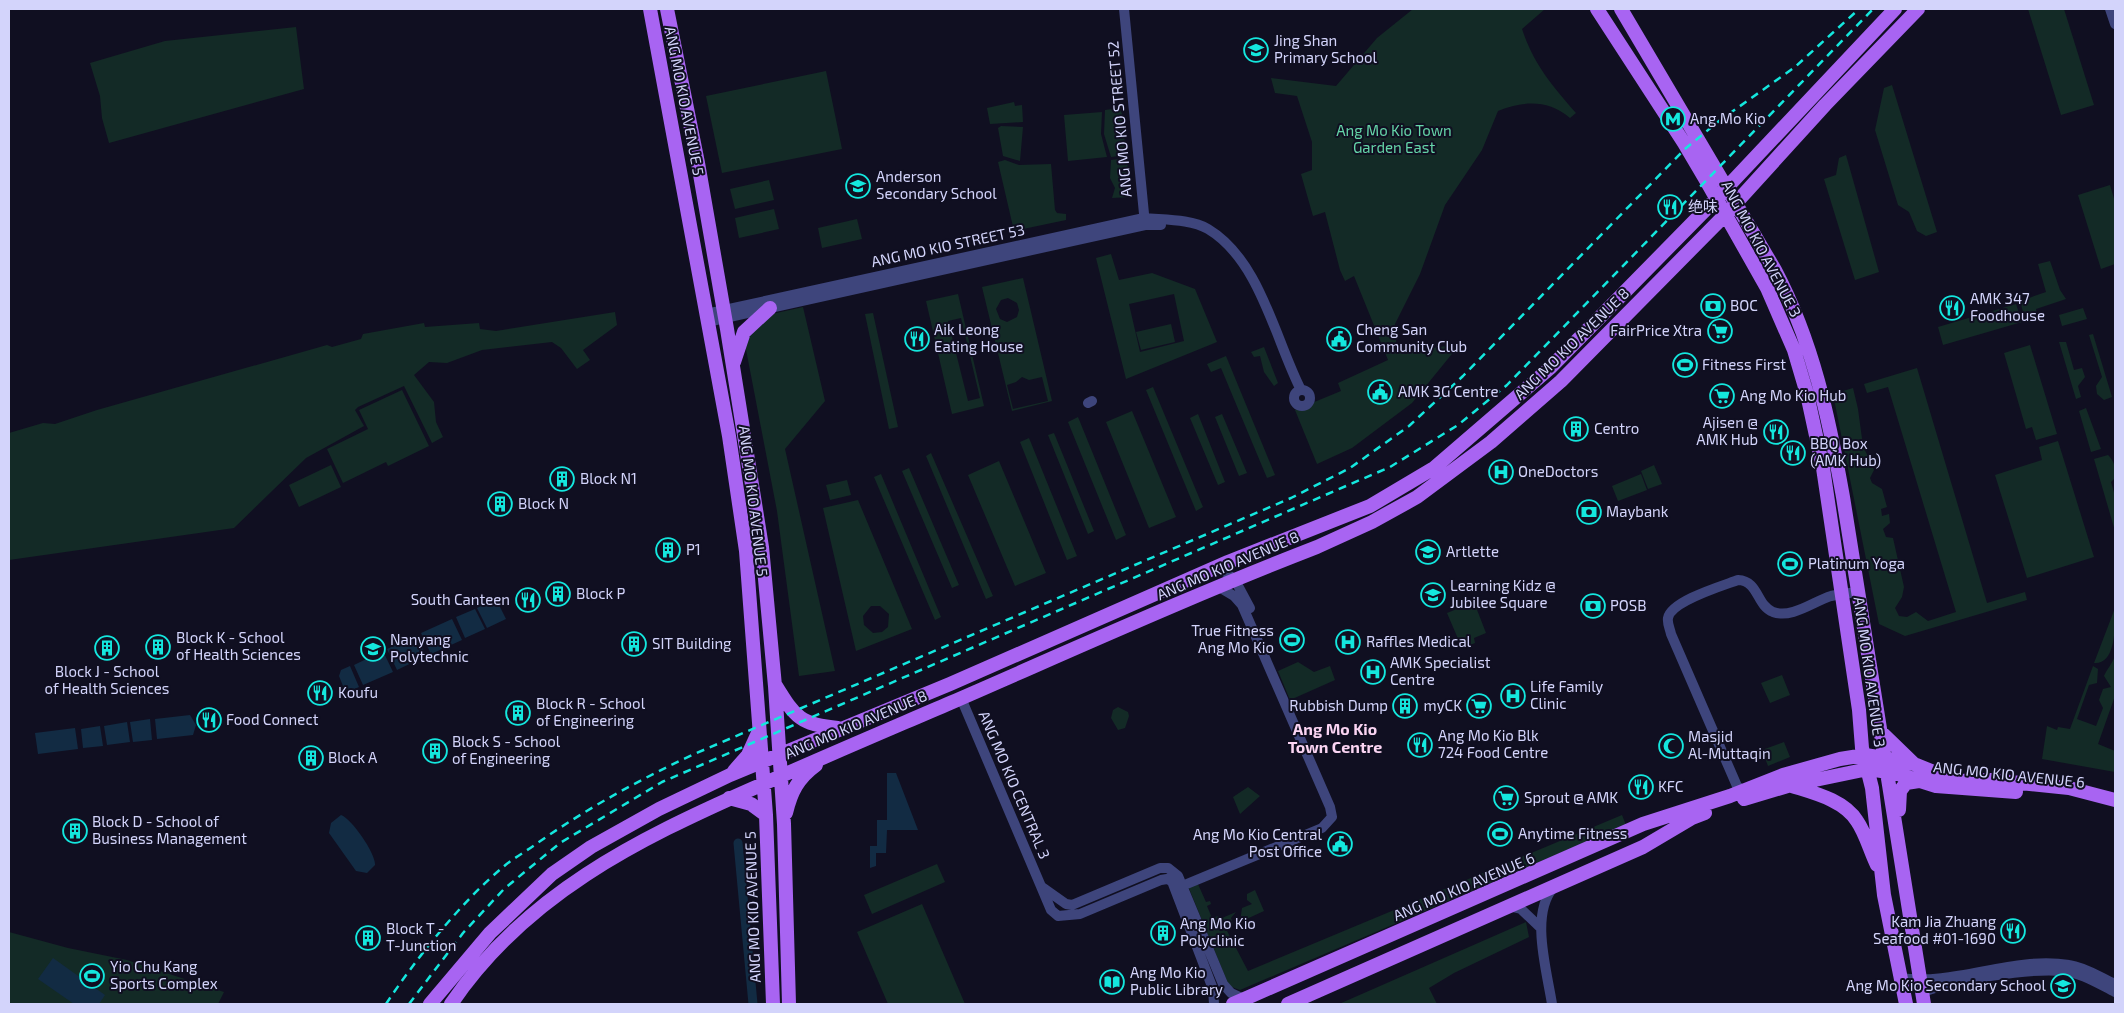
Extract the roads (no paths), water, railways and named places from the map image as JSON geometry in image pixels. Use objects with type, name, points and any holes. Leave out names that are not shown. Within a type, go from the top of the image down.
[{"type":"main road","name":"ANG MO KIO AVENUE 5","points":[[650,9],[732,454],[746,551],[766,815],[773,1004]]},
{"type":"main road","name":"ANG MO KIO AVENUE 5","points":[[667,9],[698,163],[762,547],[775,686],[784,824],[788,1004]]},
{"type":"main road","name":"ANG MO KIO AVENUE 3","points":[[1597,9],[1684,142],[1767,288],[1794,350],[1815,430],[1865,755],[1872,788],[1883,879],[1906,1004]]},
{"type":"main road","name":"ANG MO KIO AVENUE 3","points":[[1622,9],[1785,289],[1804,331],[1813,359],[1830,427],[1898,835],[1922,992]]},
{"type":"main road","name":"ANG MO KIO AVENUE 8","points":[[430,1004],[490,933],[552,874],[591,847],[634,823],[779,754],[1218,566],[1370,506],[1434,468],[1550,368],[1716,199],[1895,9]]},
{"type":"main road","name":"ANG MO KIO AVENUE 8","points":[[450,1004],[465,982],[508,935],[554,896],[600,864],[662,829],[780,775],[1364,526],[1417,497],[1491,442],[1561,381],[1725,215],[1825,105],[1918,9]]},
{"type":"main road","points":[[658,57],[662,51],[667,50],[675,54]]},
{"type":"main road","points":[[1710,230],[1726,229],[1736,233]]},
{"type":"main road","points":[[733,367],[744,332],[770,308]]},
{"type":"main road","points":[[1130,605],[1137,606],[1141,612],[1137,622]]},
{"type":"main road","points":[[775,686],[792,713],[815,726],[841,729]]},
{"type":"main road","points":[[1840,759],[1847,755],[1853,746],[1859,710]]},
{"type":"main road","points":[[730,776],[748,755],[759,730]]},
{"type":"main road","points":[[1881,732],[1914,764]]},
{"type":"main road","points":[[784,824],[790,796],[796,784],[803,774],[830,754]]},
{"type":"main road","name":"ANG MO KIO AVENUE 6","points":[[1238,1002],[1643,824],[1783,775],[1840,759],[1865,755],[1914,764],[1956,781],[1991,780],[2069,788],[2115,800]]},
{"type":"main road","name":"ANG MO KIO AVENUE 6","points":[[1288,1004],[1643,847],[1692,818],[1792,785],[1868,769],[1895,773],[1919,781],[1964,789],[2052,793],[2100,802],[2115,807]]},
{"type":"main road","points":[[1898,835],[1900,791],[1906,783],[1919,781]]},
{"type":"main road","points":[[1792,785],[1818,795],[1850,812],[1858,822],[1883,879]]},
{"type":"main road","points":[[729,798],[751,804],[766,815]]},
{"type":"street","name":"ANG MO KIO STREET 52","points":[[1124,9],[1145,222]]},
{"type":"street","points":[[2110,9],[2115,24]]},
{"type":"street","name":"ANG MO KIO STREET 53","points":[[724,314],[770,308],[1145,222]]},
{"type":"street","name":"ANG MO KIO STREET 53","points":[[707,318],[1145,222],[1196,225],[1208,229],[1238,254],[1260,295],[1299,391]]},
{"type":"street","points":[[1218,566],[1235,580],[1245,597],[1266,648],[1270,664]]},
{"type":"street","points":[[1737,791],[1671,634],[1668,623],[1671,612],[1679,604],[1738,580],[1752,584],[1766,606],[1778,613],[1795,611],[1831,596],[1858,592]]},
{"type":"street","points":[[1178,885],[1322,828],[1332,817],[1330,807],[1270,664],[1242,605],[1234,596],[1218,587]]},
{"type":"street","name":"ANG MO KIO CENTRAL 3","points":[[961,698],[1040,884],[1054,914],[1070,916],[1080,914],[1161,880],[1167,879],[1178,885],[1178,876],[1168,868],[1160,868],[1077,904],[1066,904],[1040,884]]},
{"type":"street","points":[[1178,885],[1223,984],[1238,1002]]},
{"type":"street","points":[[1178,885],[1213,988],[1214,1004]]},
{"type":"street","points":[[1552,1004],[1541,928],[1541,915],[1545,899],[1555,885]]},
{"type":"street","points":[[1508,906],[1521,909],[1541,928]]},
{"type":"street","points":[[1900,978],[1922,992],[2017,965],[2048,964],[2071,965],[2115,984]]},
{"type":"street","points":[[1922,992],[1936,987],[1994,976],[2062,971],[2083,977],[2115,992]]},
{"type":"water","points":[[496,599],[506,619],[487,628],[477,608]]},
{"type":"water","points":[[475,609],[485,629],[465,638],[456,617]]},
{"type":"water","points":[[452,619],[462,640],[431,654],[421,633]]},
{"type":"water","points":[[417,635],[426,656],[397,670],[387,649]]},
{"type":"water","points":[[383,651],[393,672],[363,685],[354,665]]},
{"type":"water","points":[[350,666],[359,687],[350,691],[343,686],[339,676],[341,670]]},
{"type":"water","points":[[190,715],[196,725],[193,735],[157,739],[155,719]]},
{"type":"water","points":[[150,719],[152,740],[133,742],[130,722]]},
{"type":"water","points":[[127,722],[130,742],[107,745],[104,726]]},
{"type":"water","points":[[100,726],[103,746],[83,748],[81,729]]},
{"type":"water","points":[[75,728],[78,749],[38,754],[35,733]]},
{"type":"water","points":[[887,773],[896,773],[918,830],[887,830],[886,853],[876,853],[876,866],[870,868],[870,846],[877,846],[877,820],[887,820]]},
{"type":"water","points":[[341,815],[357,830],[372,853],[375,865],[367,873],[356,871],[329,833],[331,823]]},
{"type":"water","points":[[53,958],[105,995],[99,1004],[74,1004],[38,979]]},
{"type":"waterway","points":[[738,843],[753,1004]]},
{"type":"railway","points":[[386,1004],[439,932],[486,882],[514,859],[612,796],[692,755],[1291,498],[1350,468],[1409,426],[1463,376],[1685,149],[1719,121],[1795,67],[1859,9]]},
{"type":"railway","points":[[409,1004],[463,933],[504,889],[560,843],[662,782],[1390,467],[1458,425],[1507,385],[1873,9]]},
{"type":"place","name":"Jing Shan Primary School","points":[[1256,50]]},
{"type":"place","name":"Ang Mo Kio","points":[[1673,119]]},
{"type":"place","name":"Anderson Secondary School","points":[[858,186]]},
{"type":"place","name":"绝味","points":[[1670,207]]},
{"type":"place","name":"BOC","points":[[1713,306]]},
{"type":"place","name":"AMK 347 Foodhouse","points":[[1952,308]]},
{"type":"place","name":"FairPrice Xtra","points":[[1720,331]]},
{"type":"place","name":"Aik Leong Eating House","points":[[917,339]]},
{"type":"place","name":"Cheng San Community Club","points":[[1339,339]]},
{"type":"place","name":"Fitness First","points":[[1685,365]]},
{"type":"place","name":"AMK 3G Centre","points":[[1380,392]]},
{"type":"place","name":"Ang Mo Kio Hub","points":[[1722,396]]},
{"type":"place","name":"Centro","points":[[1576,429]]},
{"type":"place","name":"Ajisen @ AMK Hub","points":[[1776,432]]},
{"type":"place","name":"BBQ Box (AMK Hub)","points":[[1793,453]]},
{"type":"place","name":"OneDoctors","points":[[1501,472]]},
{"type":"place","name":"Block N1","points":[[562,479]]},
{"type":"place","name":"Block N","points":[[500,504]]},
{"type":"place","name":"Maybank","points":[[1589,512]]},
{"type":"place","name":"P1","points":[[668,550]]},
{"type":"place","name":"Artlette","points":[[1428,552]]},
{"type":"place","name":"Platinum Yoga","points":[[1790,564]]},
{"type":"place","name":"Block P","points":[[558,594]]},
{"type":"place","name":"Learning Kidz @ Jubilee Square","points":[[1433,595]]},
{"type":"place","name":"South Canteen","points":[[528,600]]},
{"type":"place","name":"POSB","points":[[1593,606]]},
{"type":"place","name":"True Fitness Ang Mo Kio","points":[[1292,640]]},
{"type":"place","name":"Raffles Medical","points":[[1348,642]]},
{"type":"place","name":"SIT Building","points":[[634,644]]},
{"type":"place","name":"Block K - School of Health Sciences","points":[[158,647]]},
{"type":"place","name":"Block J - School of Health Sciences","points":[[107,648]]},
{"type":"place","name":"Nanyang Polytechnic","points":[[373,649]]},
{"type":"place","name":"AMK Specialist Centre","points":[[1373,672]]},
{"type":"place","name":"Koufu","points":[[320,693]]},
{"type":"place","name":"Life Family Clinic","points":[[1513,696]]},
{"type":"place","name":"Rubbish Dump","points":[[1405,706]]},
{"type":"place","name":"myCK","points":[[1479,706]]},
{"type":"place","name":"Block R - School of Engineering","points":[[518,713]]},
{"type":"place","name":"Food Connect","points":[[209,720]]},
{"type":"place","name":"Ang Mo Kio Blk 724 Food Centre","points":[[1420,745]]},
{"type":"place","name":"Masjid Al-Muttaqin","points":[[1671,746]]},
{"type":"place","name":"Block S - School of Engineering","points":[[435,751]]},
{"type":"place","name":"Block A","points":[[311,758]]},
{"type":"place","name":"KFC","points":[[1641,787]]},
{"type":"place","name":"Sprout @ AMK","points":[[1506,798]]},
{"type":"place","name":"Block D - School of Business Management","points":[[75,831]]},
{"type":"place","name":"Anytime Fitness","points":[[1500,834]]},
{"type":"place","name":"Ang Mo Kio Central Post Office","points":[[1340,844]]},
{"type":"place","name":"Kam Jia Zhuang Seafood #01-1690","points":[[2013,931]]},
{"type":"place","name":"Ang Mo Kio Polyclinic","points":[[1163,933]]},
{"type":"place","name":"Block T - T-Junction","points":[[368,938]]},
{"type":"place","name":"Yio Chu Kang Sports Complex","points":[[92,976]]},
{"type":"place","name":"Ang Mo Kio Public Library","points":[[1112,982]]},
{"type":"place","name":"Ang Mo Kio Secondary School","points":[[2063,986]]},
{"type":"district","name":"Ang Mo Kio Town Centre","points":[[1335,738]]},
{"type":"park label","name":"Ang Mo Kio Town Garden East","points":[[1394,140]]}]
